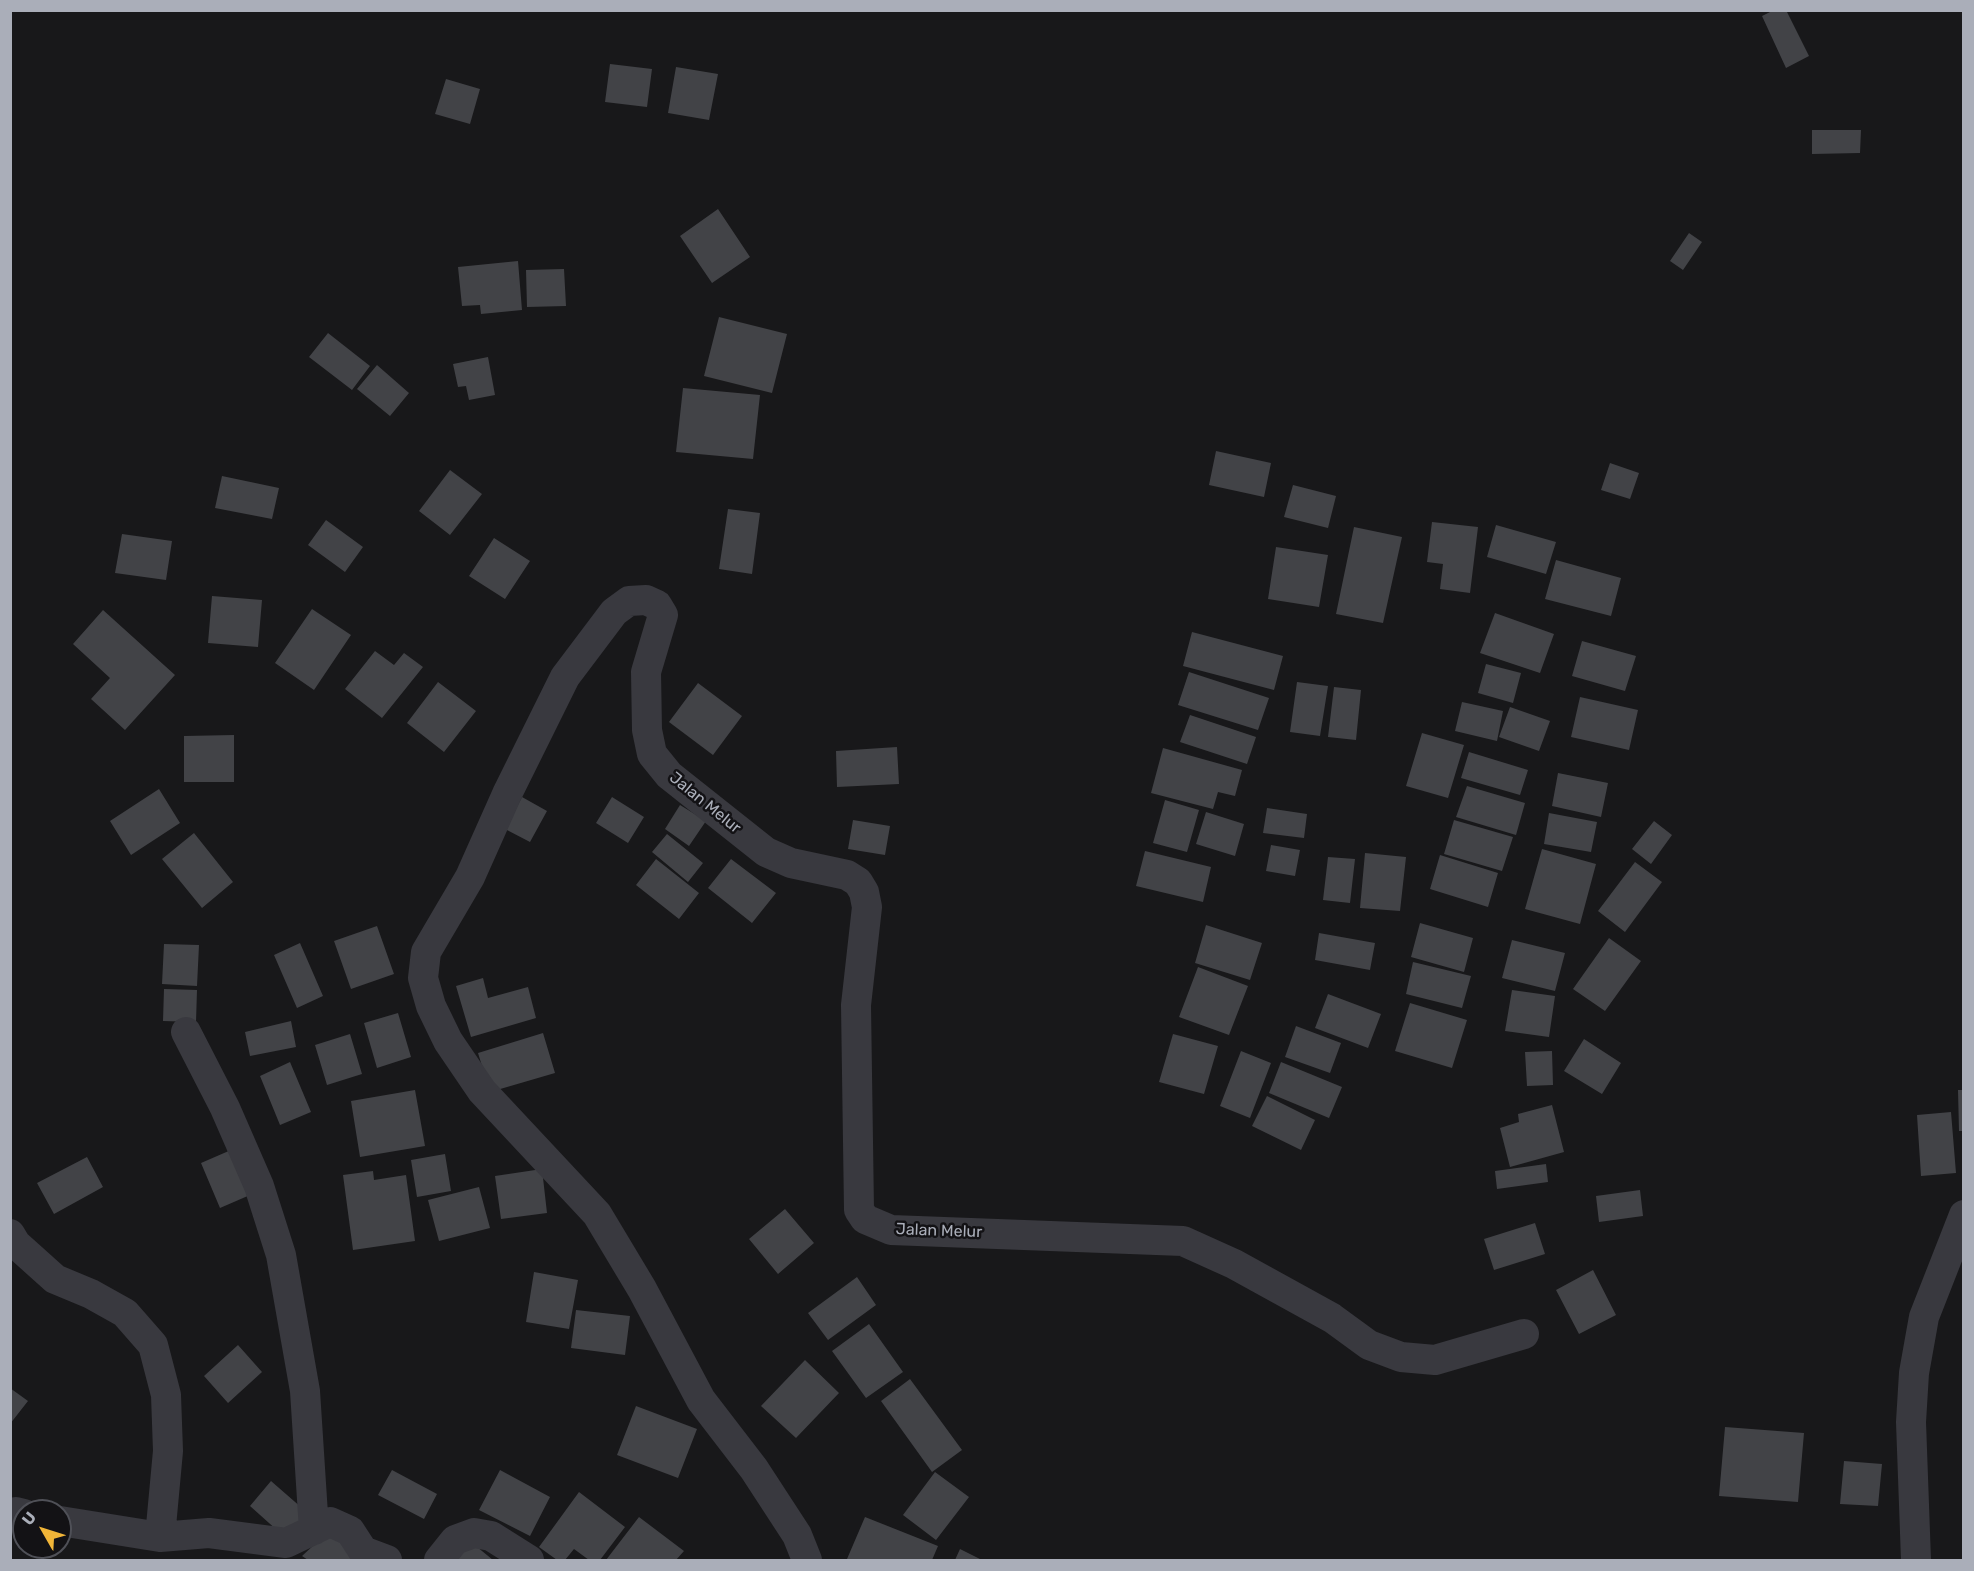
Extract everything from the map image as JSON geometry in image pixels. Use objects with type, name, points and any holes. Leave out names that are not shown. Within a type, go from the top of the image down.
[{"type":"street","name":"Jalan Melur","points":[[807,1560],[797,1535],[754,1469],[701,1400],[642,1289],[597,1214],[482,1091],[448,1041],[430,1006],[423,978],[426,952],[475,869],[507,794],[565,677],[614,612],[629,601],[646,600],[657,605],[663,615],[646,672],[647,730],[652,754],[669,775],[766,852],[791,863],[847,875],[858,882],[864,892],[867,908],[856,1005],[859,1210],[865,1219],[891,1230],[1183,1240],[1234,1264],[1332,1318],[1369,1345],[1401,1358],[1435,1360],[1524,1334]]},
{"type":"street","points":[[186,1032],[225,1107],[259,1186],[281,1255],[305,1391],[314,1530]]},
{"type":"street","points":[[1917,1560],[1911,1422],[1914,1373],[1924,1317],[1964,1215]]},
{"type":"street","points":[[10,1234],[16,1244],[55,1279],[91,1294],[125,1313],[153,1345],[166,1395],[168,1450],[160,1537]]},
{"type":"street","points":[[72,1523],[160,1537],[209,1533],[286,1543],[330,1522],[350,1531],[363,1551],[387,1560]]},
{"type":"street","points":[[439,1560],[455,1540],[474,1533],[491,1536],[529,1560]]},
{"type":"building","points":[[1774,10],[1786,10],[1809,56],[1786,68],[1762,16]]},
{"type":"building","points":[[610,64],[652,69],[647,107],[605,102]]},
{"type":"building","points":[[676,67],[718,74],[709,120],[668,113]]},
{"type":"building","points":[[446,79],[480,89],[470,124],[435,114]]},
{"type":"building","points":[[1812,130],[1861,130],[1860,153],[1812,154]]},
{"type":"building","points":[[718,209],[750,257],[712,283],[680,236]]},
{"type":"building","points":[[1689,233],[1702,242],[1683,270],[1670,261]]},
{"type":"building","points":[[518,261],[522,310],[481,314],[480,305],[462,306],[458,267]]},
{"type":"building","points":[[564,269],[566,306],[527,307],[526,270]]},
{"type":"building","points":[[719,317],[787,334],[772,393],[704,376]]},
{"type":"building","points":[[328,333],[370,366],[352,390],[309,357]]},
{"type":"building","points":[[488,357],[495,395],[469,400],[466,386],[458,387],[453,364]]},
{"type":"building","points":[[377,365],[409,393],[390,416],[357,389]]},
{"type":"building","points":[[683,388],[760,395],[753,459],[676,452]]},
{"type":"building","points":[[1216,451],[1271,463],[1264,497],[1209,485]]},
{"type":"building","points":[[1610,463],[1639,473],[1630,499],[1601,490]]},
{"type":"building","points":[[450,470],[482,494],[450,535],[419,511]]},
{"type":"building","points":[[222,476],[279,488],[272,519],[215,508]]},
{"type":"building","points":[[1293,485],[1336,496],[1328,528],[1284,517]]},
{"type":"building","points":[[728,509],[760,513],[752,574],[719,569]]},
{"type":"building","points":[[326,520],[363,547],[345,572],[308,545]]},
{"type":"building","points":[[1432,522],[1478,527],[1470,593],[1440,589],[1443,564],[1427,562]]},
{"type":"building","points":[[1496,525],[1556,542],[1546,574],[1487,557]]},
{"type":"building","points":[[1354,527],[1402,537],[1383,623],[1336,614]]},
{"type":"building","points":[[122,534],[172,541],[166,580],[115,573]]},
{"type":"building","points":[[494,538],[530,561],[505,599],[469,576]]},
{"type":"building","points":[[1276,547],[1328,555],[1319,607],[1268,599]]},
{"type":"building","points":[[1556,560],[1621,578],[1611,616],[1545,599]]},
{"type":"building","points":[[212,596],[262,600],[258,647],[208,643]]},
{"type":"building","points":[[312,609],[351,635],[314,690],[275,663]]},
{"type":"building","points":[[103,610],[175,675],[125,730],[91,699],[110,678],[73,644]]},
{"type":"building","points":[[1495,613],[1554,634],[1540,673],[1480,653]]},
{"type":"building","points":[[1192,632],[1283,656],[1274,690],[1183,666]]},
{"type":"building","points":[[1582,641],[1636,656],[1625,691],[1572,676]]},
{"type":"building","points":[[375,651],[394,665],[404,653],[423,667],[382,718],[345,689]]},
{"type":"building","points":[[1486,664],[1521,673],[1513,703],[1478,693]]},
{"type":"building","points":[[1189,672],[1269,698],[1258,730],[1178,705]]},
{"type":"building","points":[[438,682],[476,711],[444,752],[407,723]]},
{"type":"building","points":[[1297,682],[1328,686],[1320,736],[1290,732]]},
{"type":"building","points":[[698,683],[742,716],[713,755],[669,722]]},
{"type":"building","points":[[1334,687],[1361,690],[1356,740],[1328,737]]},
{"type":"building","points":[[1580,697],[1638,710],[1629,750],[1571,737]]},
{"type":"building","points":[[1462,702],[1503,711],[1497,741],[1455,731]]},
{"type":"building","points":[[1510,707],[1550,721],[1539,751],[1499,737]]},
{"type":"building","points":[[1190,715],[1256,737],[1247,764],[1180,742]]},
{"type":"building","points":[[1422,733],[1464,745],[1448,798],[1406,786]]},
{"type":"building","points":[[234,735],[234,782],[184,782],[184,736]]},
{"type":"building","points":[[897,747],[899,784],[837,787],[836,751]]},
{"type":"building","points":[[1163,748],[1242,770],[1235,796],[1218,792],[1213,809],[1151,793]]},
{"type":"building","points":[[1469,752],[1528,770],[1520,795],[1461,778]]},
{"type":"building","points":[[1558,773],[1608,783],[1601,817],[1552,806]]},
{"type":"building","points":[[1467,786],[1525,803],[1516,835],[1456,817]]},
{"type":"building","points":[[159,789],[180,823],[131,855],[110,821]]},
{"type":"building","points":[[522,797],[547,811],[530,842],[505,829]]},
{"type":"building","points":[[612,797],[644,817],[628,843],[596,823]]},
{"type":"building","points":[[1165,800],[1199,810],[1187,852],[1153,843]]},
{"type":"building","points":[[680,805],[706,821],[689,846],[665,829]]},
{"type":"building","points":[[1267,808],[1307,814],[1304,838],[1263,833]]},
{"type":"building","points":[[1206,812],[1244,824],[1235,856],[1196,844]]},
{"type":"building","points":[[1549,813],[1597,822],[1591,852],[1544,844]]},
{"type":"building","points":[[853,820],[890,826],[885,855],[848,849]]},
{"type":"building","points":[[1454,820],[1513,837],[1502,871],[1444,854]]},
{"type":"building","points":[[1654,821],[1672,835],[1651,864],[1632,849]]},
{"type":"building","points":[[194,833],[233,882],[202,908],[162,859]]},
{"type":"building","points":[[667,834],[703,863],[688,882],[652,852]]},
{"type":"building","points":[[1271,845],[1300,850],[1295,876],[1266,871]]},
{"type":"building","points":[[1542,849],[1596,864],[1580,924],[1525,909]]},
{"type":"building","points":[[1145,851],[1211,867],[1203,902],[1136,886]]},
{"type":"building","points":[[1365,853],[1406,857],[1400,911],[1360,908]]},
{"type":"building","points":[[1440,855],[1498,873],[1488,907],[1430,889]]},
{"type":"building","points":[[1328,857],[1355,859],[1350,903],[1323,900]]},
{"type":"building","points":[[656,859],[699,893],[679,919],[636,885]]},
{"type":"building","points":[[731,859],[776,893],[752,923],[708,888]]},
{"type":"building","points":[[1635,862],[1662,882],[1625,932],[1598,911]]},
{"type":"building","points":[[1420,923],[1473,938],[1464,972],[1411,957]]},
{"type":"building","points":[[1206,925],[1262,943],[1250,980],[1195,963]]},
{"type":"building","points":[[377,926],[394,974],[351,989],[334,941]]},
{"type":"building","points":[[1319,933],[1375,943],[1370,970],[1315,960]]},
{"type":"building","points":[[1609,938],[1641,961],[1605,1011],[1573,989]]},
{"type":"building","points":[[1512,940],[1565,953],[1555,991],[1502,978]]},
{"type":"building","points":[[300,943],[323,996],[297,1008],[274,955]]},
{"type":"building","points":[[164,944],[199,945],[197,986],[162,984]]},
{"type":"building","points":[[1413,962],[1471,976],[1462,1008],[1406,994]]},
{"type":"building","points":[[1198,967],[1248,986],[1229,1035],[1179,1017]]},
{"type":"building","points":[[483,978],[488,998],[528,987],[536,1018],[471,1037],[456,986]]},
{"type":"building","points":[[164,989],[197,990],[196,1022],[163,1021]]},
{"type":"building","points":[[1512,990],[1555,996],[1549,1037],[1505,1031]]},
{"type":"building","points":[[1328,994],[1381,1014],[1368,1048],[1315,1028]]},
{"type":"building","points":[[1410,1003],[1467,1020],[1452,1068],[1395,1051]]},
{"type":"building","points":[[398,1013],[411,1057],[377,1068],[364,1023]]},
{"type":"building","points":[[291,1021],[296,1047],[250,1056],[245,1032]]},
{"type":"building","points":[[1296,1026],[1341,1043],[1330,1073],[1285,1057]]},
{"type":"building","points":[[543,1033],[555,1073],[490,1092],[478,1053]]},
{"type":"building","points":[[350,1034],[362,1074],[327,1085],[315,1045]]},
{"type":"building","points":[[1173,1034],[1218,1046],[1204,1094],[1159,1082]]},
{"type":"building","points":[[1584,1039],[1621,1063],[1602,1094],[1564,1071]]},
{"type":"building","points":[[1241,1051],[1271,1063],[1250,1118],[1220,1106]]},
{"type":"building","points":[[1552,1051],[1553,1085],[1527,1086],[1525,1052]]},
{"type":"building","points":[[290,1062],[311,1112],[280,1125],[260,1076]]},
{"type":"building","points":[[1281,1062],[1342,1087],[1329,1118],[1269,1093]]},
{"type":"building","points":[[415,1090],[425,1146],[360,1157],[351,1101]]},
{"type":"building","points":[[1958,1090],[1964,1090],[1964,1131],[1959,1131]]},
{"type":"building","points":[[1267,1096],[1315,1120],[1301,1150],[1252,1126]]},
{"type":"building","points":[[1552,1105],[1564,1152],[1510,1167],[1500,1128],[1519,1122],[1518,1114]]},
{"type":"building","points":[[1951,1112],[1956,1173],[1921,1176],[1917,1115]]},
{"type":"building","points":[[231,1150],[250,1195],[220,1208],[201,1163]]},
{"type":"building","points":[[445,1154],[451,1191],[417,1197],[411,1160]]},
{"type":"building","points":[[87,1157],[103,1187],[54,1214],[37,1183]]},
{"type":"building","points":[[1546,1164],[1548,1182],[1497,1189],[1495,1171]]},
{"type":"building","points":[[542,1169],[547,1213],[501,1219],[495,1176]]},
{"type":"building","points":[[373,1171],[374,1180],[406,1175],[415,1241],[353,1250],[343,1175]]},
{"type":"building","points":[[479,1187],[490,1228],[439,1241],[428,1200]]},
{"type":"building","points":[[1640,1190],[1643,1216],[1599,1222],[1596,1196]]},
{"type":"building","points":[[785,1209],[814,1243],[778,1274],[749,1239]]},
{"type":"building","points":[[1535,1223],[1545,1254],[1494,1270],[1484,1239]]},
{"type":"building","points":[[1593,1270],[1616,1315],[1579,1334],[1556,1290]]},
{"type":"building","points":[[534,1272],[578,1280],[569,1329],[526,1322]]},
{"type":"building","points":[[857,1277],[876,1305],[828,1340],[808,1313]]},
{"type":"building","points":[[576,1310],[630,1316],[625,1355],[571,1348]]},
{"type":"building","points":[[869,1324],[903,1372],[866,1398],[832,1351]]},
{"type":"building","points":[[238,1345],[262,1372],[228,1403],[204,1376]]},
{"type":"building","points":[[805,1360],[839,1393],[796,1438],[761,1406]]},
{"type":"building","points":[[910,1379],[962,1450],[932,1472],[881,1401]]},
{"type":"building","points":[[10,1388],[28,1401],[10,1424]]},
{"type":"building","points":[[636,1406],[697,1429],[678,1478],[617,1455]]},
{"type":"building","points":[[1725,1427],[1804,1433],[1798,1502],[1719,1496]]},
{"type":"building","points":[[1844,1461],[1882,1464],[1878,1506],[1840,1504]]},
{"type":"building","points":[[392,1470],[437,1494],[424,1519],[378,1495]]},
{"type":"building","points":[[500,1470],[550,1497],[530,1536],[479,1510]]},
{"type":"building","points":[[935,1472],[969,1497],[936,1540],[903,1515]]},
{"type":"building","points":[[271,1481],[310,1515],[288,1540],[250,1506]]},
{"type":"building","points":[[579,1492],[625,1527],[600,1560],[589,1560],[574,1549],[565,1560],[557,1560],[539,1547]]},
{"type":"building","points":[[639,1517],[684,1551],[676,1560],[606,1560]]},
{"type":"building","points":[[865,1517],[938,1546],[932,1560],[847,1559]]},
{"type":"building","points":[[330,1530],[365,1560],[308,1560],[302,1556]]},
{"type":"building","points":[[471,1542],[493,1560],[456,1560]]},
{"type":"building","points":[[960,1549],[982,1560],[955,1560]]}]
